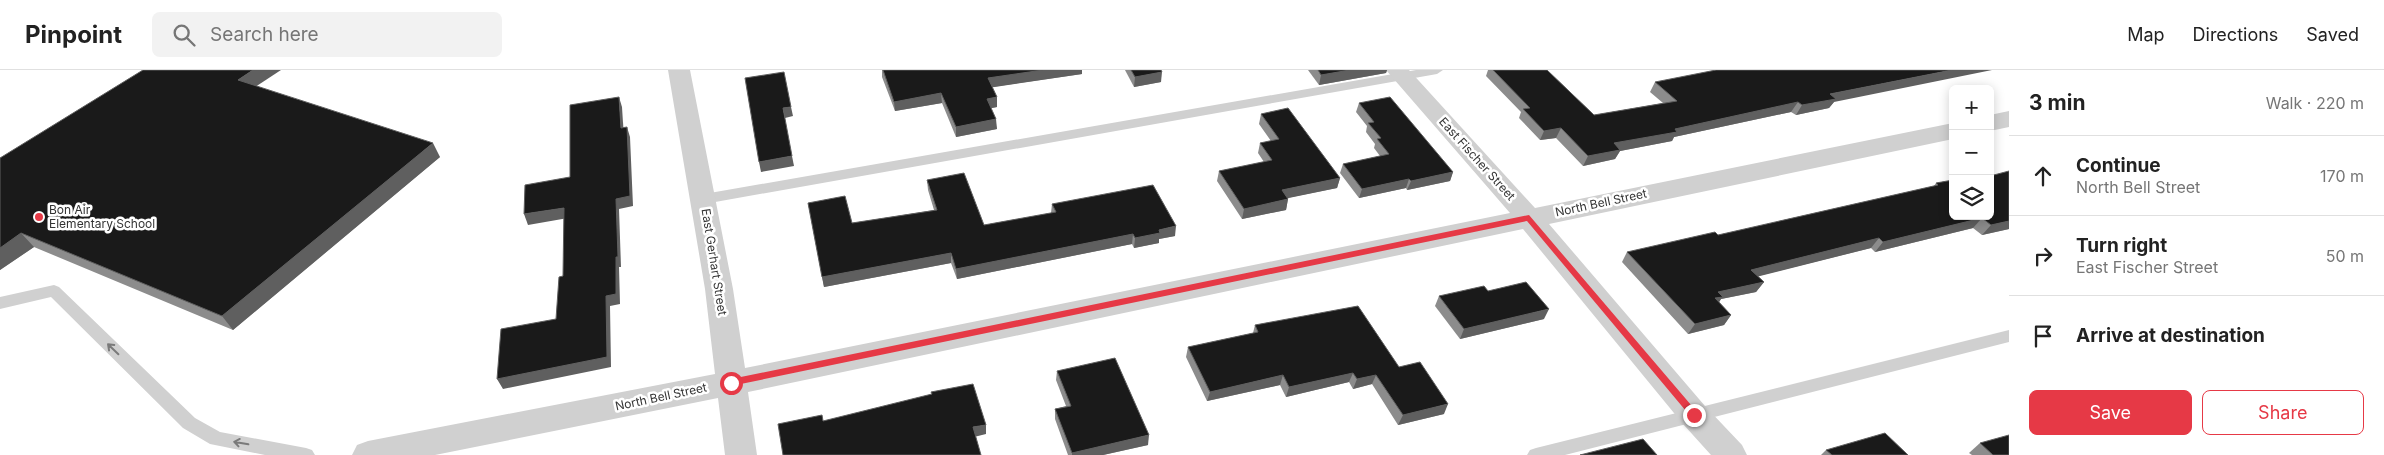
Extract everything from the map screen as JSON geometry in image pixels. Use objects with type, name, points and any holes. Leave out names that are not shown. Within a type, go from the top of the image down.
[{"type":"street","name":"East Gerhart Street","points":[[679,70],[704,199],[741,455]]},
{"type":"street","name":"East Fischer Street","points":[[1400,73],[1529,218],[1694,415],[1731,455]]},
{"type":"street","points":[[1994,122],[2009,119]]},
{"type":"street","name":"North Bell Street","points":[[368,455],[731,383],[1949,132]]},
{"type":"lane","points":[[704,199],[1400,73],[1437,70]]},
{"type":"lane","points":[[0,302],[54,291],[189,423],[216,439],[306,455]]},
{"type":"lane","points":[[1536,455],[2009,336]]},
{"type":"building","points":[[143,70],[253,70],[238,80],[433,143],[222,316],[21,233],[0,248],[0,158]]},
{"type":"building","points":[[883,70],[1043,70],[988,78],[997,97],[987,99],[996,119],[956,127],[941,93],[894,102]]},
{"type":"building","points":[[1131,70],[1161,70],[1162,72],[1135,77]]},
{"type":"building","points":[[1318,70],[1350,70],[1321,75]]},
{"type":"building","points":[[1493,70],[1547,70],[1594,115],[1677,101],[1655,82],[1716,70],[1952,70],[1830,94],[1836,99],[1802,105],[1798,102],[1675,129],[1677,132],[1614,143],[1620,150],[1588,156],[1561,128],[1544,131],[1523,109],[1530,108]]},
{"type":"building","points":[[784,72],[791,107],[783,108],[792,156],[759,162],[745,78]]},
{"type":"building","points":[[619,97],[621,128],[627,127],[630,196],[616,199],[618,257],[616,257],[616,294],[606,296],[607,357],[497,379],[501,329],[556,319],[559,277],[563,276],[564,208],[524,214],[525,185],[570,177],[570,105]]},
{"type":"building","points":[[1390,97],[1453,172],[1362,189],[1343,164],[1389,154],[1377,139],[1381,138],[1368,123],[1374,122],[1359,103]]},
{"type":"building","points":[[1288,108],[1340,178],[1282,190],[1288,199],[1244,209],[1219,171],[1272,160],[1260,143],[1279,139],[1261,114]]},
{"type":"building","points":[[2009,171],[2009,221],[1991,225],[1985,220],[1994,220],[1994,175]]},
{"type":"building","points":[[964,173],[984,225],[1056,212],[1052,204],[1153,185],[1176,226],[1159,230],[1160,233],[1135,238],[1133,234],[956,269],[951,253],[822,277],[808,203],[845,196],[852,223],[937,210],[927,180]]},
{"type":"building","points":[[1949,181],[1949,220],[1974,220],[1883,242],[1879,238],[1751,270],[1764,282],[1718,292],[1723,297],[1715,298],[1731,315],[1695,324],[1627,252],[1715,232],[1718,235],[1938,185],[1936,183]]},
{"type":"building","points":[[1526,282],[1549,309],[1464,329],[1439,296],[1484,286],[1488,291]]},
{"type":"building","points":[[1358,306],[1399,367],[1420,362],[1448,404],[1403,415],[1376,375],[1357,379],[1353,373],[1289,387],[1283,375],[1210,392],[1188,347],[1258,332],[1255,325]]},
{"type":"building","points":[[1115,358],[1149,435],[1072,453],[1055,409],[1071,406],[1057,371]]},
{"type":"building","points":[[973,384],[986,425],[973,427],[981,455],[783,455],[778,424],[822,415],[823,421],[932,394],[931,392]]},
{"type":"building","points":[[1885,433],[1908,455],[1832,455],[1826,450]]},
{"type":"building","points":[[2009,435],[2009,455],[1993,455],[1980,443]]},
{"type":"building","points":[[1643,439],[1657,455],[1580,455]]},
{"type":"place","name":"Bon Air Elementary School","points":[[39,217]]},
{"type":"route","points":[[731,383],[1529,218],[1694,415]]}]
